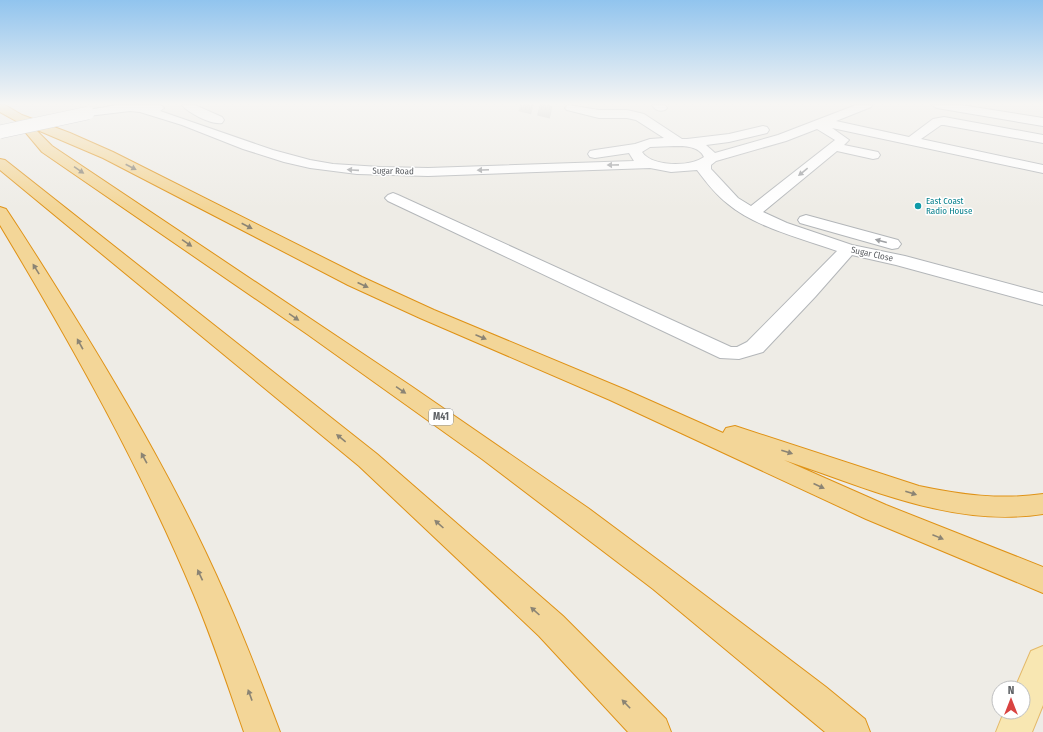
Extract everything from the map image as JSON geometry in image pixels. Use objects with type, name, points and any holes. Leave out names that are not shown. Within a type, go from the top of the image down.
[{"type":"highway","name":"M41","points":[[34,139],[463,433],[602,533],[678,591],[852,732]]},
{"type":"highway","points":[[73,139],[355,281],[427,314],[618,395],[876,512],[1043,580]]},
{"type":"highway","points":[[0,163],[368,460],[552,626],[653,732]]},
{"type":"highway","points":[[0,212],[57,302],[157,482],[229,639],[262,732]]},
{"type":"highway","points":[[618,395],[917,495],[970,506],[1014,508],[1043,504]]},
{"type":"main road","points":[[1031,690],[1043,662]]},
{"type":"main road","points":[[1014,732],[1019,720]]},
{"type":"street","name":"Sugar Road","points":[[230,139],[281,158],[345,169],[434,172],[652,164]]},
{"type":"street","name":"Sugar Road","points":[[302,149],[358,159],[415,162],[585,155],[639,139]]},
{"type":"street","points":[[640,139],[636,156],[645,162],[667,167],[688,168],[778,139]]},
{"type":"street","name":"Sugar Road","points":[[641,139],[682,143]]},
{"type":"street","points":[[676,139],[682,143],[705,150],[710,154],[707,161]]},
{"type":"street","points":[[682,143],[712,139]]},
{"type":"street","points":[[835,139],[839,143],[877,152]]},
{"type":"street","points":[[875,139],[909,149],[1043,169]]},
{"type":"street","points":[[909,149],[919,139]]},
{"type":"street","points":[[756,210],[839,143]]},
{"type":"street","name":"Sugar Close","points":[[707,161],[707,173],[733,201],[756,210],[781,226],[848,249],[1041,292]]},
{"type":"street","name":"Sugar Close","points":[[667,167],[694,174],[714,182]]},
{"type":"street","points":[[393,198],[728,353],[739,353],[755,348],[848,249]]},
{"type":"street","points":[[756,210],[1041,292]]},
{"type":"place","name":"East Coast Radio House","points":[[918,206]]}]
